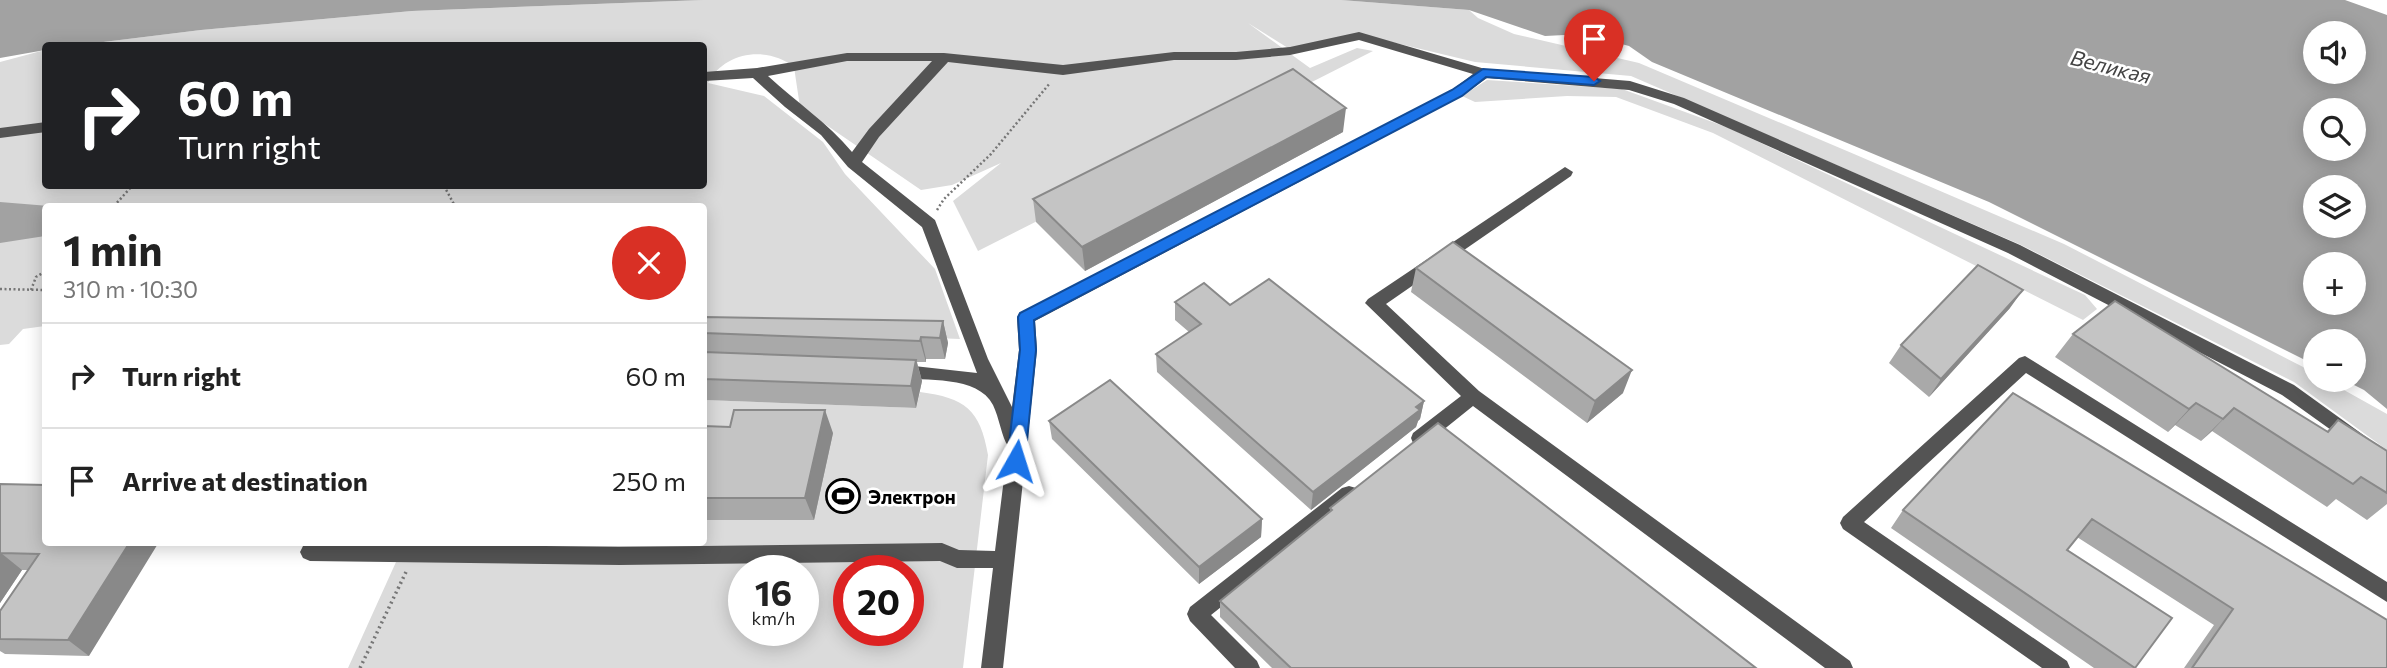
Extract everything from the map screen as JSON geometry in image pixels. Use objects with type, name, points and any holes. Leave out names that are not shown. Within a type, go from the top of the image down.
[{"type":"street","points":[[707,76],[757,73],[847,57],[944,57],[1063,70],[1174,56],[1236,56],[1290,51],[1359,36],[1483,73],[1630,86],[1679,101],[2026,255],[2288,390],[2387,462]]},
{"type":"street","points":[[853,163],[874,133],[944,57]]},
{"type":"street","points":[[757,73],[790,104],[826,131],[853,163],[929,224],[979,359],[1010,420],[1016,461]]},
{"type":"street","points":[[992,668],[1028,350],[1026,317],[1457,93],[1483,73]]},
{"type":"street","points":[[0,133],[42,128]]},
{"type":"street","points":[[1565,172],[1374,303],[1473,396],[1842,668]]},
{"type":"street","points":[[2059,668],[1850,523],[2025,363],[2387,593]]},
{"type":"street","points":[[871,370],[927,372],[971,378],[998,392]]},
{"type":"street","points":[[1409,447],[1473,396]]},
{"type":"street","points":[[1249,668],[1198,614],[1367,480]]},
{"type":"street","points":[[310,552],[619,556],[942,552],[957,559],[1004,560]]},
{"type":"path","points":[[929,224],[944,199],[991,154],[1063,70]]},
{"type":"path","points":[[117,203],[129,189]]},
{"type":"path","points":[[31,290],[36,277],[42,273]]},
{"type":"path","points":[[0,289],[42,290]]},
{"type":"path","points":[[360,668],[415,554]]},
{"type":"shaded area","points":[[703,0],[1341,0],[1469,10],[1478,18],[1514,34],[1639,63],[2064,244],[2303,367],[2303,389],[2019,244],[1631,76],[1475,62],[1358,34],[1288,48],[1248,23],[1310,68],[1357,48],[1373,51],[978,251],[953,201],[1001,163],[952,185],[921,190],[800,107],[794,67],[783,60],[759,54],[747,55],[736,58],[715,72],[708,83],[764,96],[823,142],[845,174],[935,269],[960,339],[707,329],[707,203],[42,203],[42,326],[23,329],[9,344],[0,345],[0,62],[42,51],[42,189],[707,189],[707,42],[103,42],[201,30],[412,11]]},
{"type":"shaded area","points":[[1487,80],[1622,89],[1729,128],[2085,295],[2097,309],[2083,320],[1713,133],[1616,97],[1567,96],[1475,102],[1462,96]]},
{"type":"shaded area","name":"Электрон","points":[[920,392],[948,398],[968,408],[975,416],[985,439],[988,455],[963,668],[348,668],[401,546],[707,546],[707,400],[916,408]]},
{"type":"shaded area","points":[[2308,392],[2348,392],[2387,414],[2387,450]]},
{"type":"water","points":[[0,0],[703,0],[412,11],[201,30],[103,42],[42,42],[42,51],[0,58]]},
{"type":"water","name":"Великая","points":[[1341,0],[2345,0],[2387,15],[2387,409],[2366,392],[2366,329],[2303,329],[2303,359],[1989,202],[1652,62],[1629,46],[1584,34],[1545,36],[1469,10]]},
{"type":"water","points":[[0,202],[42,205],[42,236],[0,243]]},
{"type":"building","points":[[1293,69],[1346,108],[1082,247],[1033,199]]},
{"type":"building","points":[[1453,242],[1632,370],[1595,401],[1416,268]]},
{"type":"building","points":[[1978,265],[2023,290],[1941,379],[1901,345]]},
{"type":"building","points":[[1269,279],[1424,401],[1416,407],[1420,410],[1313,492],[1156,354],[1201,324],[1175,302],[1204,283],[1230,305]]},
{"type":"building","points":[[2115,301],[2328,432],[2338,420],[2387,451],[2387,493],[2361,477],[2353,484],[2234,408],[2223,419],[2196,403],[2189,409],[2073,334]]},
{"type":"building","points":[[707,317],[943,321],[940,338],[921,337],[920,341],[707,333]]},
{"type":"building","points":[[707,352],[916,360],[911,386],[707,379]]},
{"type":"building","points":[[1110,380],[1262,519],[1199,567],[1049,421]]},
{"type":"building","points":[[2013,393],[2387,620],[2387,668],[2192,668],[2233,609],[2092,519],[2067,550],[2172,618],[2135,668],[1903,510]]},
{"type":"building","name":"Электрон","points":[[734,410],[825,410],[805,498],[707,498],[707,426],[730,427]]},
{"type":"building","points":[[1438,423],[1756,668],[1291,668],[1220,601],[1332,510],[1330,508]]},
{"type":"building","points":[[0,484],[42,485],[42,546],[127,546],[68,640],[0,639],[0,611],[39,554],[0,554]]},
{"type":"place","name":"Электрон","points":[[843,496]]},
{"type":"route","points":[[1016,461],[1028,350],[1026,317],[1457,93],[1483,73],[1594,81]]}]
